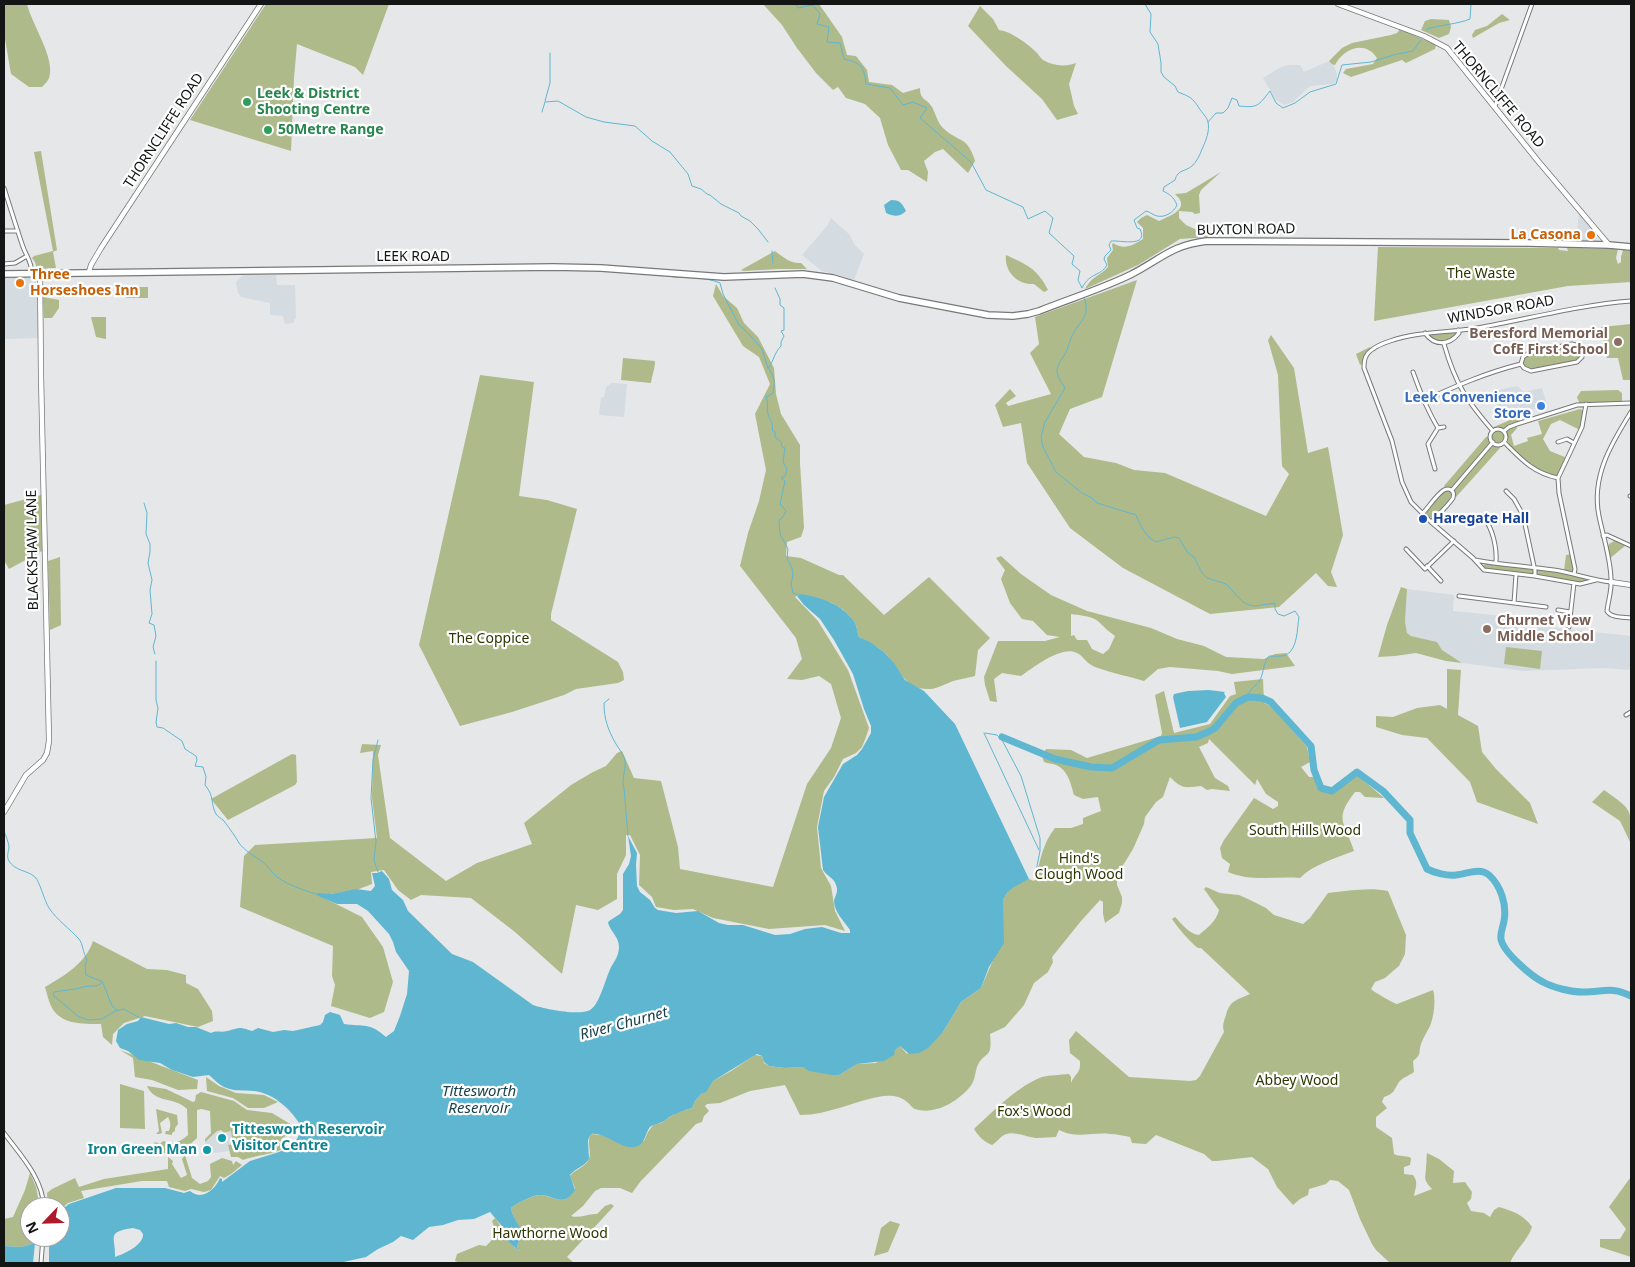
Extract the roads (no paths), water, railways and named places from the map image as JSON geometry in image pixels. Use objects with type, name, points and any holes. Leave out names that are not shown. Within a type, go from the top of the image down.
[{"type":"highway","name":"BUXTON ROAD","points":[[821,276],[834,278],[922,304],[988,315],[1012,316],[1028,314],[1108,284],[1191,242],[1599,244],[1631,248]]},
{"type":"highway","name":"LEEK ROAD","points":[[4,274],[582,268],[724,277],[781,274],[821,276]]},
{"type":"street","name":"THORNCLIFFE ROAD","points":[[90,272],[91,266],[101,248],[261,4]]},
{"type":"street","name":"THORNCLIFFE ROAD","points":[[1338,4],[1436,41],[1447,48],[1609,245]]},
{"type":"street","points":[[1495,106],[1532,4]]},
{"type":"street","points":[[4,188],[27,256],[32,262],[32,273]]},
{"type":"street","points":[[4,231],[18,231]]},
{"type":"street","points":[[1599,244],[1601,235]]},
{"type":"street","points":[[4,264],[15,262],[27,256]]},
{"type":"street","name":"BLACKSHAW LANE","points":[[4,812],[26,775],[43,760],[47,753],[49,741],[40,273]]},
{"type":"street","name":"WINDSOR ROAD","points":[[1422,514],[1411,502],[1403,487],[1392,441],[1364,368],[1365,357],[1371,349],[1398,338],[1425,333],[1474,328],[1606,303],[1631,301]]},
{"type":"street","points":[[1425,333],[1432,341],[1444,344],[1455,338],[1458,330]]},
{"type":"street","points":[[1444,344],[1458,385],[1493,431]]},
{"type":"street","points":[[1576,344],[1583,354],[1581,360],[1531,372],[1521,364],[1526,354],[1556,347],[1576,344]]},
{"type":"street","points":[[1423,401],[1498,369],[1521,364]]},
{"type":"street","points":[[1413,372],[1423,401],[1438,428]]},
{"type":"street","points":[[1504,431],[1520,423],[1577,405],[1631,403]]},
{"type":"street","points":[[1574,574],[1575,569],[1558,493],[1558,478],[1582,427],[1586,404]]},
{"type":"street","points":[[1631,412],[1612,442],[1598,482],[1596,504],[1612,582],[1607,608],[1608,614],[1631,618]]},
{"type":"street","points":[[1435,469],[1428,444],[1438,428],[1444,427]]},
{"type":"street","points":[[1493,431],[1497,429],[1504,431]]},
{"type":"street","points":[[1493,431],[1491,438],[1493,442]]},
{"type":"street","points":[[1504,431],[1506,435],[1504,442]]},
{"type":"street","points":[[1560,441],[1567,439],[1574,443]]},
{"type":"street","points":[[1431,522],[1452,498],[1452,490],[1493,442]]},
{"type":"street","points":[[1493,442],[1500,444],[1504,442]]},
{"type":"street","points":[[1504,442],[1532,468],[1546,476],[1558,478]]},
{"type":"street","points":[[1452,490],[1443,490],[1422,514],[1484,570],[1584,584],[1596,580]]},
{"type":"street","points":[[1506,491],[1514,499],[1523,515],[1535,576]]},
{"type":"street","points":[[1483,517],[1491,529],[1497,556],[1496,563]]},
{"type":"street","points":[[1603,536],[1607,535],[1631,546]]},
{"type":"street","points":[[1406,550],[1425,569],[1454,541]]},
{"type":"street","points":[[1475,560],[1534,567],[1631,585]]},
{"type":"street","points":[[1486,571],[1484,566],[1487,562]]},
{"type":"street","points":[[1427,566],[1441,581]]},
{"type":"street","points":[[1514,603],[1516,574]]},
{"type":"street","points":[[1584,576],[1586,578],[1584,584]]},
{"type":"street","points":[[1569,627],[1574,583]]},
{"type":"street","points":[[1459,596],[1546,607]]},
{"type":"street","points":[[1558,610],[1570,612]]},
{"type":"street","points":[[1626,715],[1631,712]]},
{"type":"street","points":[[4,1133],[27,1163],[40,1185],[42,1197]]},
{"type":"street","points":[[41,1263],[42,1247]]},
{"type":"water","points":[[891,200],[900,202],[906,211],[897,216],[886,213],[884,205]]},
{"type":"water","name":"Tittesworth Reservoir","points":[[802,594],[817,598],[843,610],[855,623],[859,637],[884,652],[905,680],[924,691],[955,724],[1029,879],[1014,887],[1003,900],[1004,943],[989,967],[981,988],[961,1002],[943,1032],[928,1048],[919,1053],[909,1054],[900,1046],[895,1050],[894,1055],[884,1061],[857,1064],[839,1075],[809,1071],[803,1067],[785,1068],[769,1066],[764,1062],[762,1056],[757,1054],[713,1081],[706,1092],[701,1094],[695,1101],[692,1108],[651,1126],[643,1142],[638,1146],[624,1146],[602,1136],[591,1134],[588,1140],[589,1159],[570,1175],[575,1190],[567,1199],[559,1200],[537,1195],[511,1208],[522,1234],[517,1246],[519,1251],[508,1241],[501,1225],[490,1212],[474,1219],[458,1220],[429,1227],[413,1240],[401,1236],[366,1257],[339,1263],[49,1263],[49,1247],[70,1247],[70,1204],[116,1188],[165,1188],[184,1193],[190,1191],[199,1195],[208,1193],[220,1178],[222,1182],[250,1161],[289,1147],[297,1139],[302,1128],[288,1109],[269,1095],[261,1092],[228,1089],[209,1075],[193,1077],[172,1070],[160,1063],[139,1060],[128,1051],[120,1048],[116,1041],[118,1030],[127,1024],[138,1021],[141,1017],[169,1024],[176,1023],[188,1027],[196,1027],[211,1033],[239,1028],[252,1031],[258,1028],[273,1032],[293,1031],[320,1025],[325,1015],[330,1012],[340,1015],[344,1024],[371,1027],[386,1037],[394,1031],[407,994],[409,971],[396,952],[389,934],[368,911],[357,904],[337,904],[316,895],[317,893],[331,894],[356,889],[371,891],[375,886],[372,873],[382,871],[389,879],[392,890],[403,900],[408,911],[452,954],[473,962],[533,1005],[570,1012],[585,1012],[593,1007],[599,998],[618,954],[618,940],[608,923],[623,910],[623,874],[631,856],[628,836],[637,853],[637,886],[640,892],[658,910],[676,913],[698,911],[719,923],[743,925],[775,935],[790,934],[805,929],[822,927],[841,933],[850,933],[834,905],[837,890],[835,883],[823,870],[818,827],[824,797],[843,764],[857,755],[862,749],[871,733],[871,726],[853,674],[820,619],[797,596]],"holes":[[[133,1228],[140,1230],[143,1234],[137,1245],[115,1257],[115,1234],[119,1231]]]},
{"type":"water","points":[[1209,690],[1225,692],[1226,697],[1207,722],[1180,728],[1173,697],[1174,694]]},
{"type":"water","points":[[4,1246],[35,1247],[33,1263],[4,1263]]},
{"type":"waterway","points":[[796,4],[798,8],[813,5],[820,14],[817,24],[829,27],[827,42],[840,43],[844,59],[858,64],[863,69],[866,84],[890,88],[903,105],[913,102],[927,108],[920,118],[971,162],[986,190],[1023,207],[1028,219],[1045,211],[1053,218],[1049,233],[1074,256],[1072,264],[1080,271],[1078,280],[1082,288],[1088,279],[1107,265],[1104,259],[1111,250],[1109,245],[1111,241],[1132,242],[1141,239],[1140,229],[1137,228],[1134,220],[1146,211],[1160,216],[1169,214],[1174,210],[1177,205],[1171,196],[1163,191],[1164,187],[1175,180],[1180,172],[1194,164],[1207,136],[1207,120],[1197,104],[1178,92],[1175,86],[1161,72],[1158,44],[1150,32],[1151,14],[1145,4]]},
{"type":"waterway","points":[[1427,29],[1470,19],[1471,4]]},
{"type":"waterway","points":[[1208,122],[1216,113],[1223,113],[1228,108],[1232,98],[1237,100],[1239,106],[1250,107],[1260,103],[1270,91],[1276,103],[1283,108],[1295,103],[1310,92],[1336,84],[1342,65],[1371,62],[1413,51],[1421,40]]},
{"type":"waterway","points":[[545,101],[550,83],[550,53]]},
{"type":"waterway","points":[[542,112],[545,102],[558,101],[586,117],[604,122],[635,126],[652,141],[670,152],[688,174],[692,186],[701,189],[721,204],[750,221],[768,242]]},
{"type":"waterway","points":[[772,251],[773,263]]},
{"type":"waterway","points":[[673,277],[703,279],[720,283],[723,294],[739,325],[762,349],[768,368],[781,346],[784,336],[781,331],[784,330],[784,308],[780,305],[780,299],[775,288]]},
{"type":"waterway","points":[[1084,298],[1086,313],[1072,336],[1057,370],[1065,388],[1045,422],[1041,437],[1043,447],[1056,472],[1082,493],[1097,503],[1136,515],[1144,531],[1156,542],[1174,537],[1179,538],[1188,553],[1194,557],[1202,573],[1207,578],[1226,584],[1243,602],[1255,606],[1275,603],[1275,609],[1278,614],[1284,616],[1295,611],[1299,617],[1293,648],[1286,655],[1269,656],[1260,680],[1248,697]]},
{"type":"waterway","points":[[768,368],[774,383],[773,393],[766,397],[767,412],[772,430],[775,432],[775,437],[781,442],[782,447],[785,448],[783,462],[787,469],[785,476],[781,478],[785,481],[780,504],[786,511],[779,520],[780,534],[788,549],[787,558],[793,575],[791,584],[793,593],[799,595]]},
{"type":"waterway","points":[[144,503],[147,513],[146,534],[150,544],[148,563],[152,580],[150,590],[152,614],[149,623],[154,625],[156,636],[153,647],[155,654]]},
{"type":"waterway","points":[[156,661],[157,727],[163,728],[182,741],[185,749],[196,756],[195,766],[203,767],[206,777],[205,785],[210,793],[216,814],[224,821],[241,846],[265,864],[277,877],[291,885],[316,894]]},
{"type":"waterway","name":"River Churnet","points":[[1002,737],[1055,759],[1091,767],[1112,768],[1159,740],[1196,737],[1208,732],[1215,728],[1236,703],[1248,697],[1262,698],[1271,702],[1311,746],[1314,770],[1321,788],[1332,791],[1357,772],[1383,791],[1410,820],[1410,833],[1427,869],[1449,875],[1482,871],[1493,879],[1500,890],[1504,902],[1505,915],[1501,932],[1503,944],[1512,957],[1532,975],[1543,982],[1563,989],[1583,992],[1613,990],[1631,996]]},
{"type":"waterway","points":[[609,699],[604,703],[606,719],[611,734],[625,761],[623,782],[628,836]]},
{"type":"waterway","points":[[984,733],[1039,850]]},
{"type":"waterway","name":"River Churnet","points":[[985,733],[999,737]]},
{"type":"waterway","points":[[378,740],[373,760],[371,798],[376,842],[374,860],[378,872]]},
{"type":"waterway","points":[[1002,740],[1021,776],[1040,838],[1040,851],[1035,876]]},
{"type":"waterway","name":"River Churnet","points":[[4,831],[9,846],[9,861],[14,867],[35,877],[49,908],[80,941],[87,960],[85,965],[86,975],[103,982],[96,986],[54,992],[54,996],[79,1017],[89,1020],[102,1019],[115,1011],[124,1009],[140,1018]]},
{"type":"waterway","points":[[103,983],[112,1006],[117,1010]]},
{"type":"place","name":"Leek & District Shooting Centre","points":[[247,102]]},
{"type":"place","name":"50Metre Range","points":[[268,130]]},
{"type":"place","name":"La Casona","points":[[1591,235]]},
{"type":"place","name":"Three Horseshoes Inn","points":[[20,283]]},
{"type":"place","name":"Beresford Memorial CofE First School","points":[[1618,342]]},
{"type":"place","name":"Leek Convenience Store","points":[[1541,406]]},
{"type":"place","name":"Haregate Hall","points":[[1423,519]]},
{"type":"place","name":"Churnet View Middle School","points":[[1487,629]]},
{"type":"place","name":"Tittesworth Reservoir Visitor Centre","points":[[222,1138]]},
{"type":"place","name":"Iron Green Man","points":[[207,1150]]},
{"type":"park label","name":"The Waste","points":[[1481,274]]},
{"type":"park label","name":"The Coppice","points":[[489,639]]},
{"type":"park label","name":"South Hills Wood","points":[[1305,831]]},
{"type":"park label","name":"Hind's Clough Wood","points":[[1079,868]]},
{"type":"park label","name":"Abbey Wood","points":[[1297,1081]]},
{"type":"park label","name":"Fox's Wood","points":[[1034,1112]]},
{"type":"park label","name":"Hawthorne Wood","points":[[550,1234]]}]
